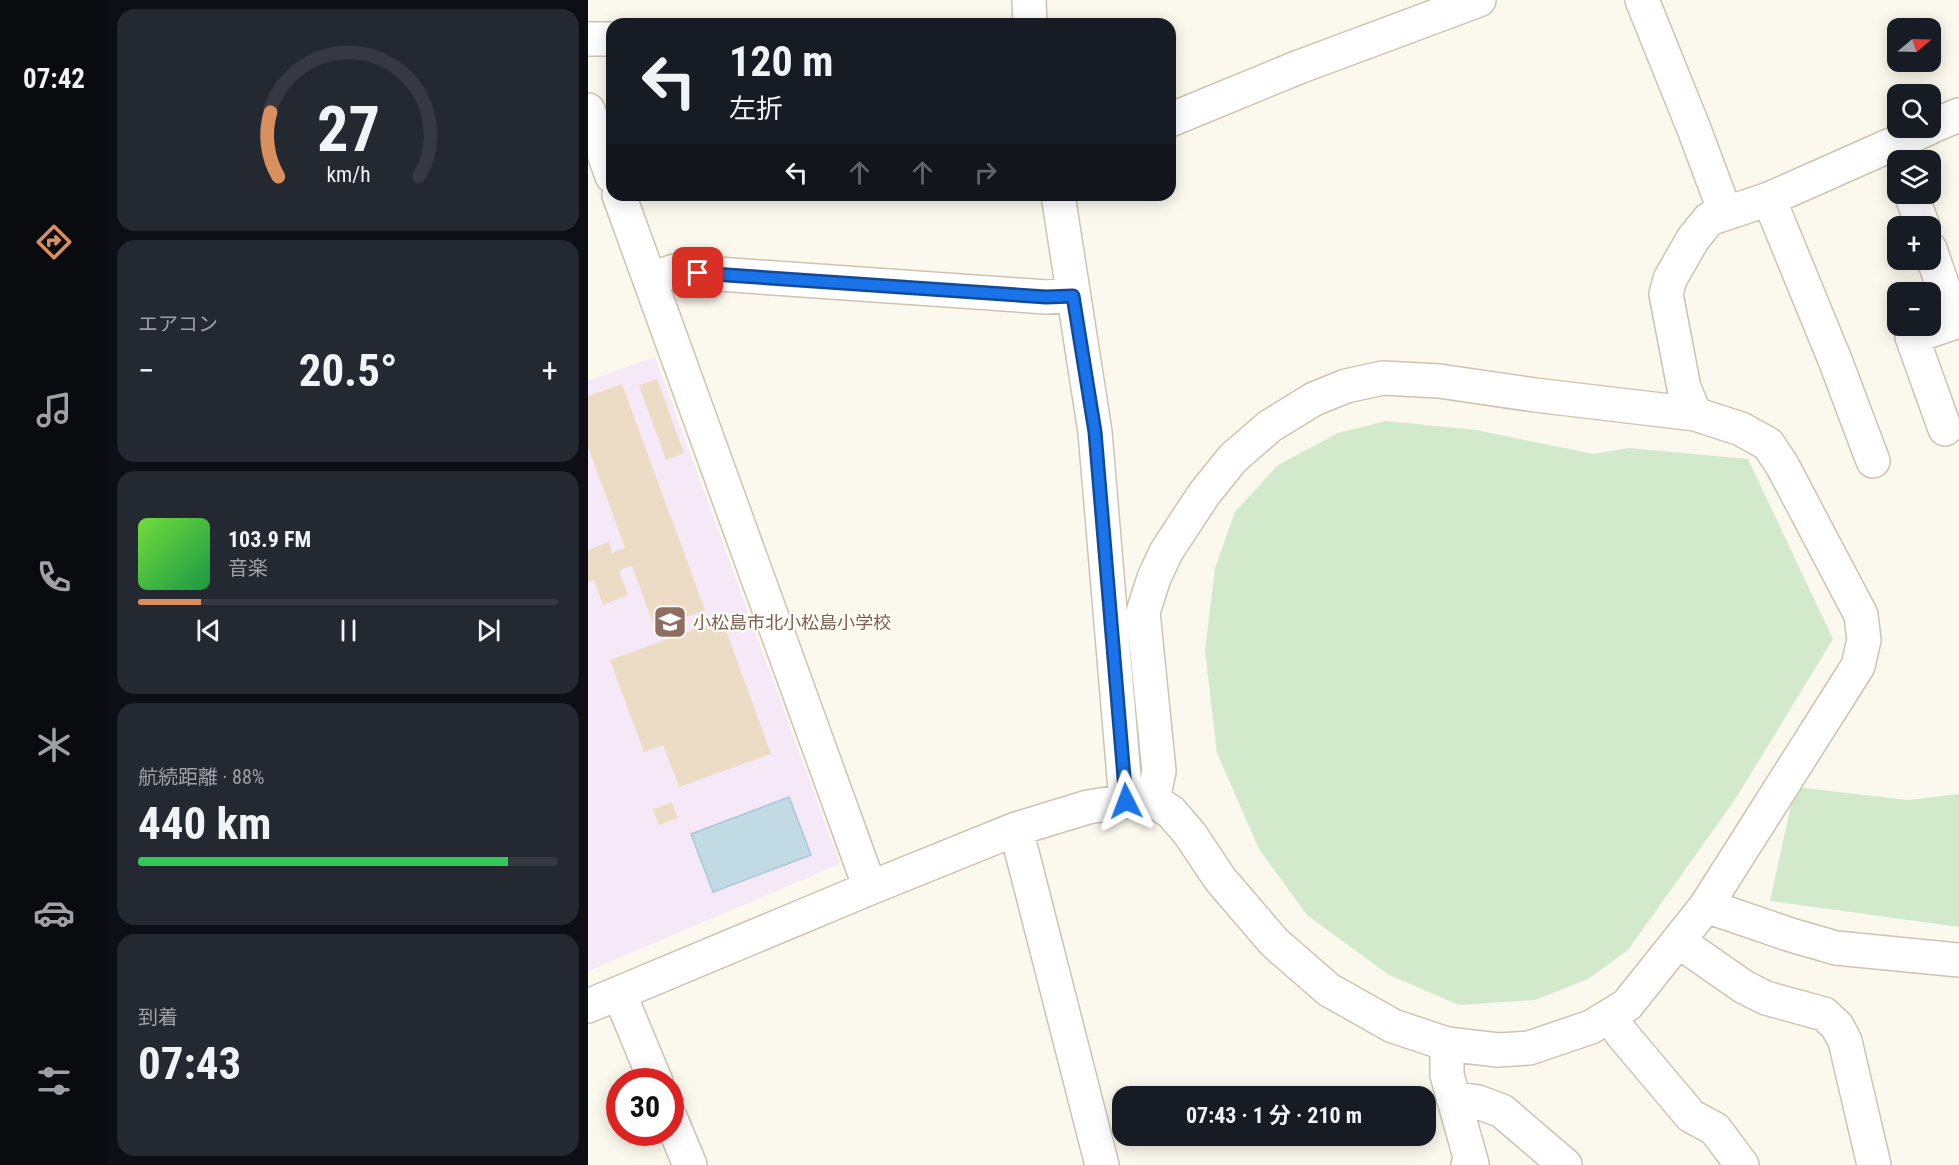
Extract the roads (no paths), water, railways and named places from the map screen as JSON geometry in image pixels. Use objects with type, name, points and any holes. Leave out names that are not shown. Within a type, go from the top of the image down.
[{"type":"street","points":[[1029,0],[1030,18]]},
{"type":"street","points":[[1176,118],[1299,67],[1479,0]]},
{"type":"street","points":[[1642,0],[1725,212]]},
{"type":"street","points":[[588,39],[606,39]]},
{"type":"street","points":[[588,110],[606,160]]},
{"type":"street","points":[[1941,122],[1959,115]]},
{"type":"street","points":[[1898,150],[1915,138]]},
{"type":"street","points":[[1695,414],[1683,388],[1666,294],[1670,279],[1693,239],[1709,219],[1725,212],[1769,199],[1887,155]]},
{"type":"street","points":[[1769,199],[1835,360],[1873,461]]},
{"type":"street","points":[[621,201],[870,888]]},
{"type":"street","points":[[1059,201],[1095,432],[1140,801]]},
{"type":"street","points":[[1937,270],[1952,313],[1950,324],[1912,338],[1945,429]]},
{"type":"street","points":[[650,279],[675,271],[1046,297],[1073,296]]},
{"type":"street","points":[[588,1006],[1016,829],[1088,807],[1140,801],[1171,812],[1190,834],[1220,879],[1274,942],[1329,990],[1393,1026],[1447,1044],[1498,1050],[1529,1048],[1592,1027],[1627,1005],[1706,906],[1858,666],[1864,640],[1861,615],[1782,465],[1768,444],[1741,429],[1695,414],[1439,381],[1383,378],[1346,386],[1314,399],[1270,426],[1233,458],[1204,494],[1166,552],[1154,578],[1143,612],[1159,771],[1140,801]]},
{"type":"street","points":[[1016,829],[1102,1165]]},
{"type":"street","points":[[1706,906],[1836,948],[1959,960]]},
{"type":"street","points":[[1678,941],[1744,987],[1766,998],[1824,1014],[1837,1026],[1845,1041],[1874,1165]]},
{"type":"street","points":[[619,993],[650,1068]]},
{"type":"street","points":[[1611,1015],[1621,1033],[1691,1116],[1715,1129],[1742,1165]]},
{"type":"street","points":[[1447,1044],[1447,1075],[1471,1165]]},
{"type":"street","points":[[1453,1098],[1478,1102],[1502,1111],[1565,1165]]},
{"type":"street","points":[[682,1146],[690,1165]]},
{"type":"water","points":[[789,797],[811,855],[713,892],[691,834]]},
{"type":"place","name":"小松島市北小松島小学校","points":[[670,622]]}]
